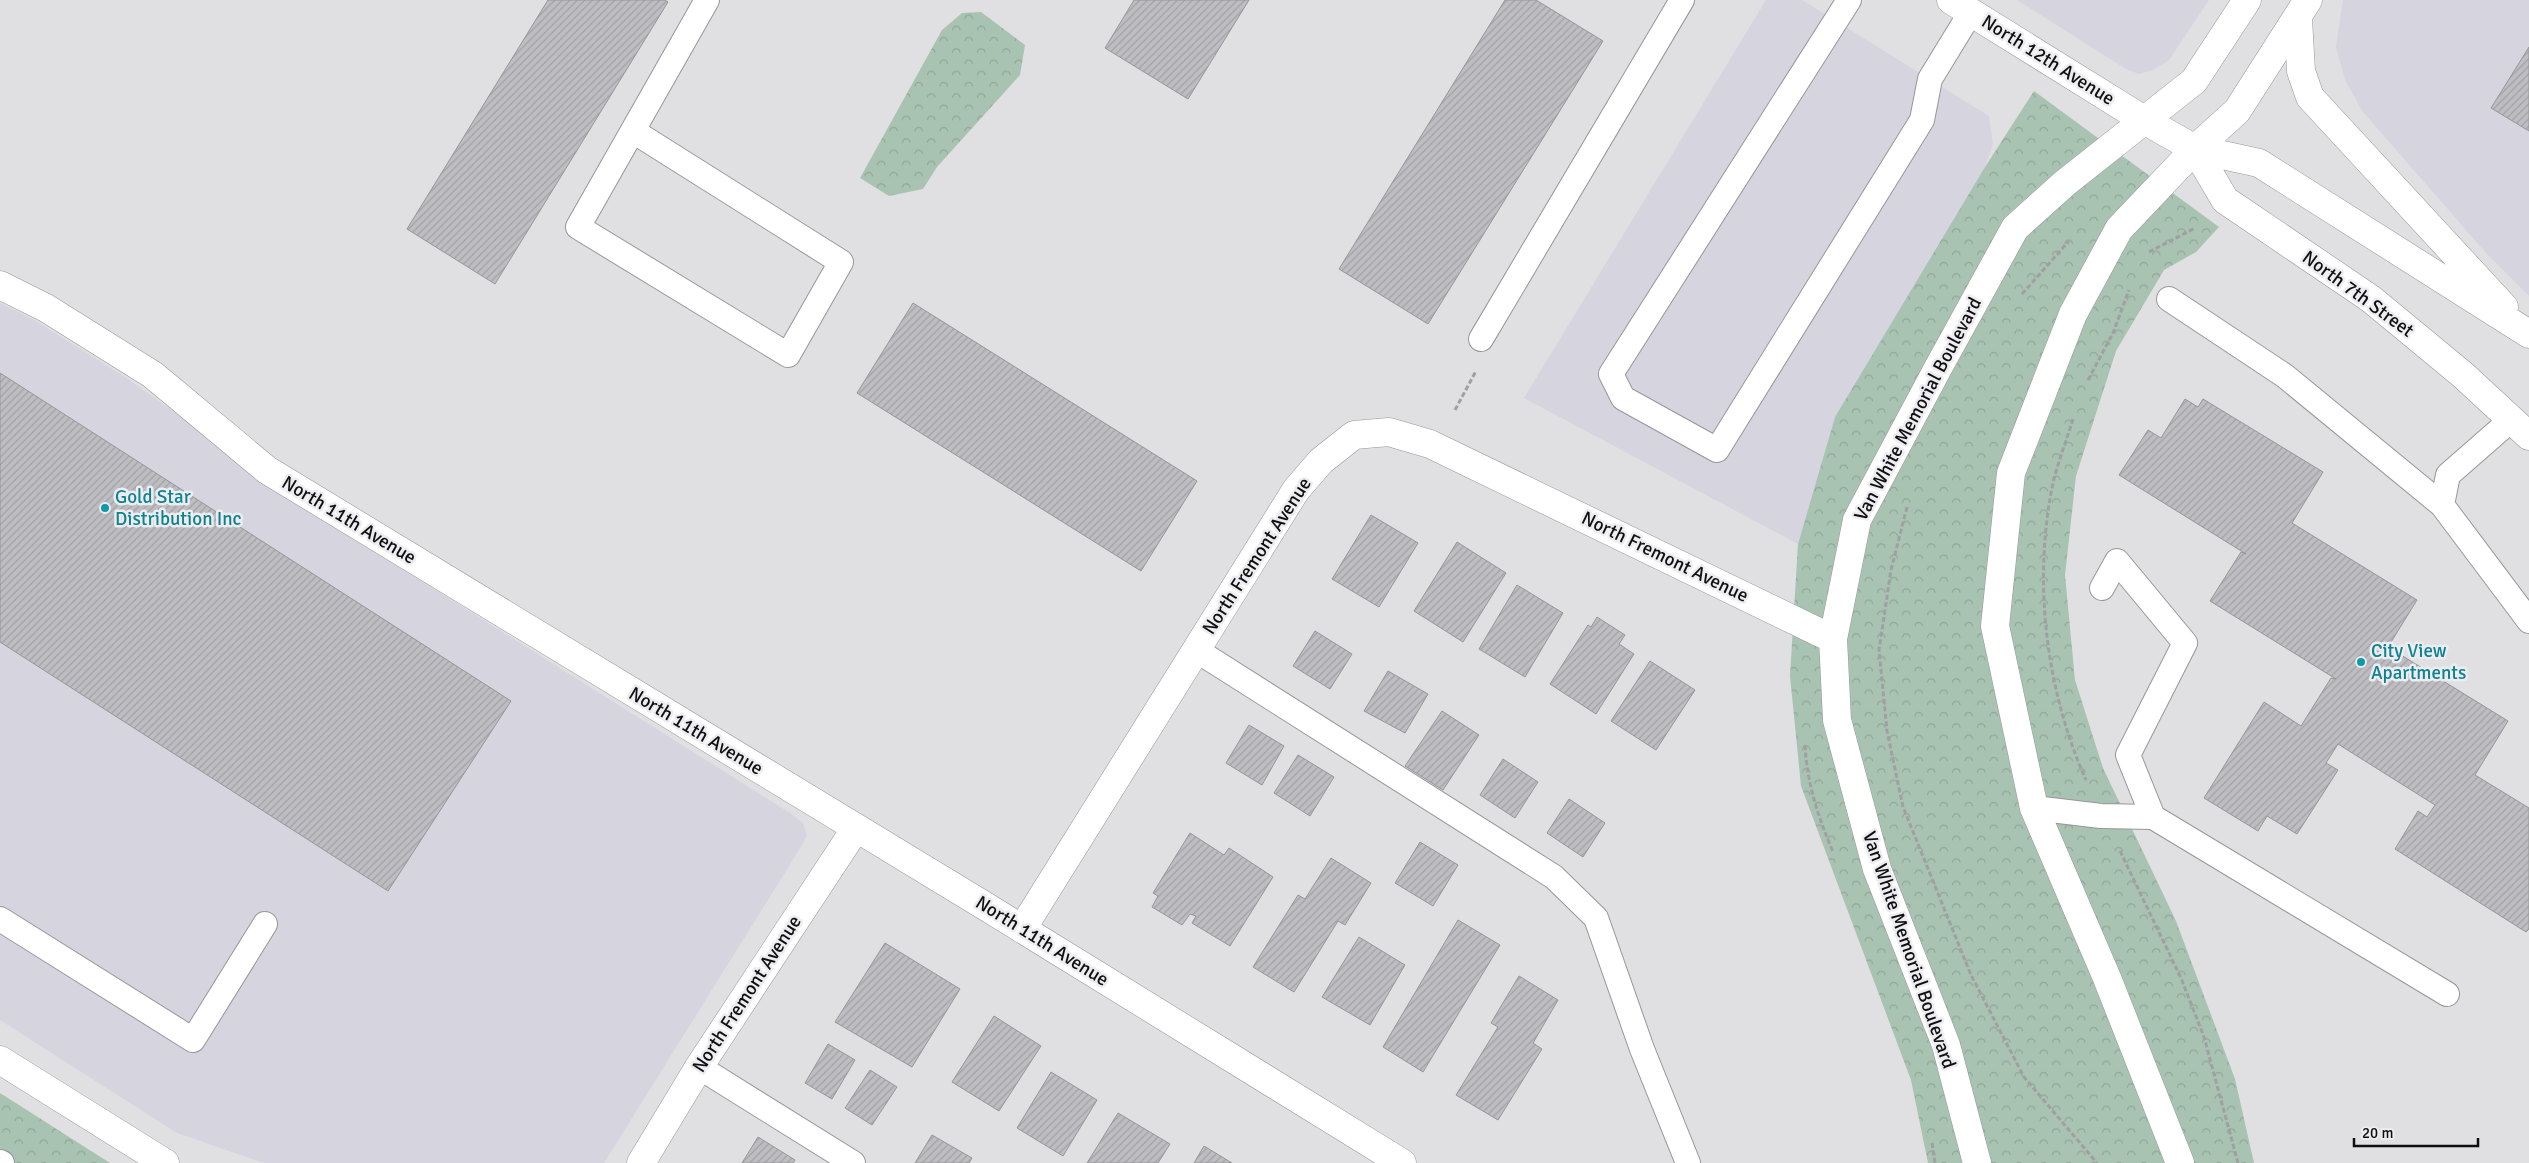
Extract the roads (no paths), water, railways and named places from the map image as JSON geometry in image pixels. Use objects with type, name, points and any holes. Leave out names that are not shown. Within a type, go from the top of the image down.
[{"type":"street","points":[[2144,120],[2194,82],[2247,0]]},
{"type":"street","name":"North 12th Avenue","points":[[1961,6],[2144,120]]},
{"type":"street","points":[[2180,1163],[2107,978],[2034,808],[1995,626],[2011,473],[2073,314],[2119,229],[2195,149],[2236,111],[2303,9]]},
{"type":"street","points":[[2303,9],[2302,71],[2310,97],[2529,334]]},
{"type":"street","name":"North 7th Street","points":[[2144,120],[2195,149],[2259,163],[2529,334]]},
{"type":"street","name":"Van White Memorial Boulevard","points":[[1977,1163],[1946,1046],[1875,860],[1837,720],[1833,639],[1857,520],[2015,228],[2065,182],[2144,120]]},
{"type":"street","name":"North 7th Street","points":[[2195,149],[2225,200],[2371,299],[2463,375],[2520,427]]},
{"type":"street","name":"North 11th Avenue","points":[[0,285],[46,308],[153,375],[266,470],[1022,929],[1402,1163]]},
{"type":"street","name":"North Fremont Avenue","points":[[1022,929],[1296,490],[1321,461],[1354,435],[1389,432],[1430,444],[1833,639]]},
{"type":"street","name":"North Fremont Avenue","points":[[641,1163],[699,1067],[856,828]]},
{"type":"street","points":[[0,1060],[165,1163]]},
{"type":"lane","points":[[633,131],[841,262],[788,355],[578,227],[707,0]]},
{"type":"lane","points":[[1481,339],[1682,0]]},
{"type":"lane","points":[[1849,0],[1611,374],[1623,398],[1717,450],[1922,120],[1930,79],[1961,6]]},
{"type":"lane","points":[[2170,299],[2285,376],[2442,505],[2529,621]]},
{"type":"lane","points":[[2442,505],[2448,475],[2520,427]]},
{"type":"lane","points":[[2102,588],[2117,561],[2185,644],[2128,755],[2153,817]]},
{"type":"lane","points":[[1196,650],[1554,877],[1596,918],[1642,1049],[1688,1163]]},
{"type":"lane","points":[[2034,808],[2101,816],[2153,817],[2447,994]]},
{"type":"lane","points":[[0,919],[193,1040],[265,924]]},
{"type":"lane","points":[[699,1067],[853,1163]]},
{"type":"place","name":"Gold Star Distribution Inc","points":[[105,508]]},
{"type":"place","name":"City View Apartments","points":[[2361,662]]}]
